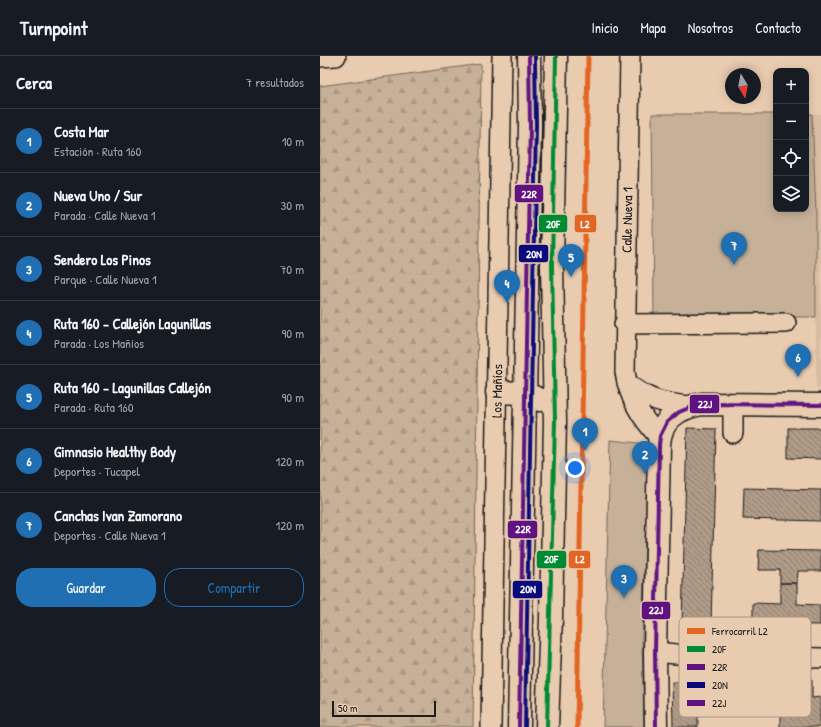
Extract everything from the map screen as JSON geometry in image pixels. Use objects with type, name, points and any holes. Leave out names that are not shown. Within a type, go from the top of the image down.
[{"type":"main road","points":[[519,723],[526,392],[530,125],[529,56]]},
{"type":"main road","points":[[547,727],[555,422],[552,265],[556,56]]},
{"type":"main road","points":[[497,392],[526,392],[544,403],[555,422]]},
{"type":"main road","points":[[656,727],[659,437],[665,424],[674,414],[689,406],[702,404],[733,403],[821,405]]},
{"type":"street","points":[[320,57],[336,56]]},
{"type":"street","name":"Los Mañíos","points":[[491,727],[502,56]]},
{"type":"street","name":"Calle Nueva 1","points":[[630,56],[624,358],[627,384],[637,409],[659,437]]},
{"type":"street","points":[[624,324],[786,323]]},
{"type":"street","points":[[627,384],[649,399],[662,403],[689,406]]},
{"type":"street","points":[[733,403],[733,433]]},
{"type":"street","points":[[656,652],[679,654]]},
{"type":"street","points":[[811,658],[821,658]]},
{"type":"shaded area","points":[[812,114],[821,114],[821,389],[816,389],[816,213]]},
{"type":"green space","points":[[481,64],[473,727],[320,727],[320,86]]},
{"type":"green space","points":[[652,114],[773,114],[773,212],[809,212],[809,114],[812,114],[816,213],[816,317],[654,317]]},
{"type":"green space","points":[[610,440],[648,444],[642,636],[644,727],[603,727]]},
{"type":"building","points":[[687,428],[716,429],[711,617],[682,617]]},
{"type":"building","points":[[788,428],[821,428],[821,459],[788,458]]},
{"type":"building","points":[[744,488],[821,490],[821,521],[743,519]]},
{"type":"building","points":[[759,550],[821,551],[821,571],[798,571],[797,583],[780,583],[780,570],[758,570]]},
{"type":"building","points":[[780,583],[797,583],[797,604],[820,605],[820,625],[811,625],[811,617],[753,617],[753,603],[780,604]]},
{"type":"building","points":[[811,680],[812,698],[820,697],[820,727],[780,727],[780,717],[811,717]]},
{"type":"building","points":[[672,682],[679,682],[679,717],[698,717],[698,727],[673,727]]},
{"type":"rail line","name":"L2","points":[[577,727],[588,56]]},
{"type":"transit line","name":"22R","points":[[519,727],[530,125],[529,56]]},
{"type":"transit line","name":"20N","points":[[525,727],[536,125],[535,56]]},
{"type":"transit line","name":"20F","points":[[547,727],[555,422],[552,265],[556,56]]},
{"type":"transit line","name":"22J","points":[[656,727],[655,652],[659,445],[660,436],[667,422],[679,412],[702,404],[821,405]]},
{"type":"place","name":"Canchas Ivan Zamorano","points":[[734,265]]},
{"type":"place","name":"Ruta 160 - Lagunillas Callejón","points":[[571,277]]},
{"type":"place","name":"Ruta 160 - Callejón Lagunillas","points":[[507,303]]},
{"type":"place","name":"Gimnasio Healthy Body","points":[[798,377]]},
{"type":"place","name":"Costa Mar","points":[[585,451]]},
{"type":"place","name":"Nueva Uno / Sur","points":[[645,474]]},
{"type":"place","name":"Sendero Los Pinos","points":[[624,598]]}]
